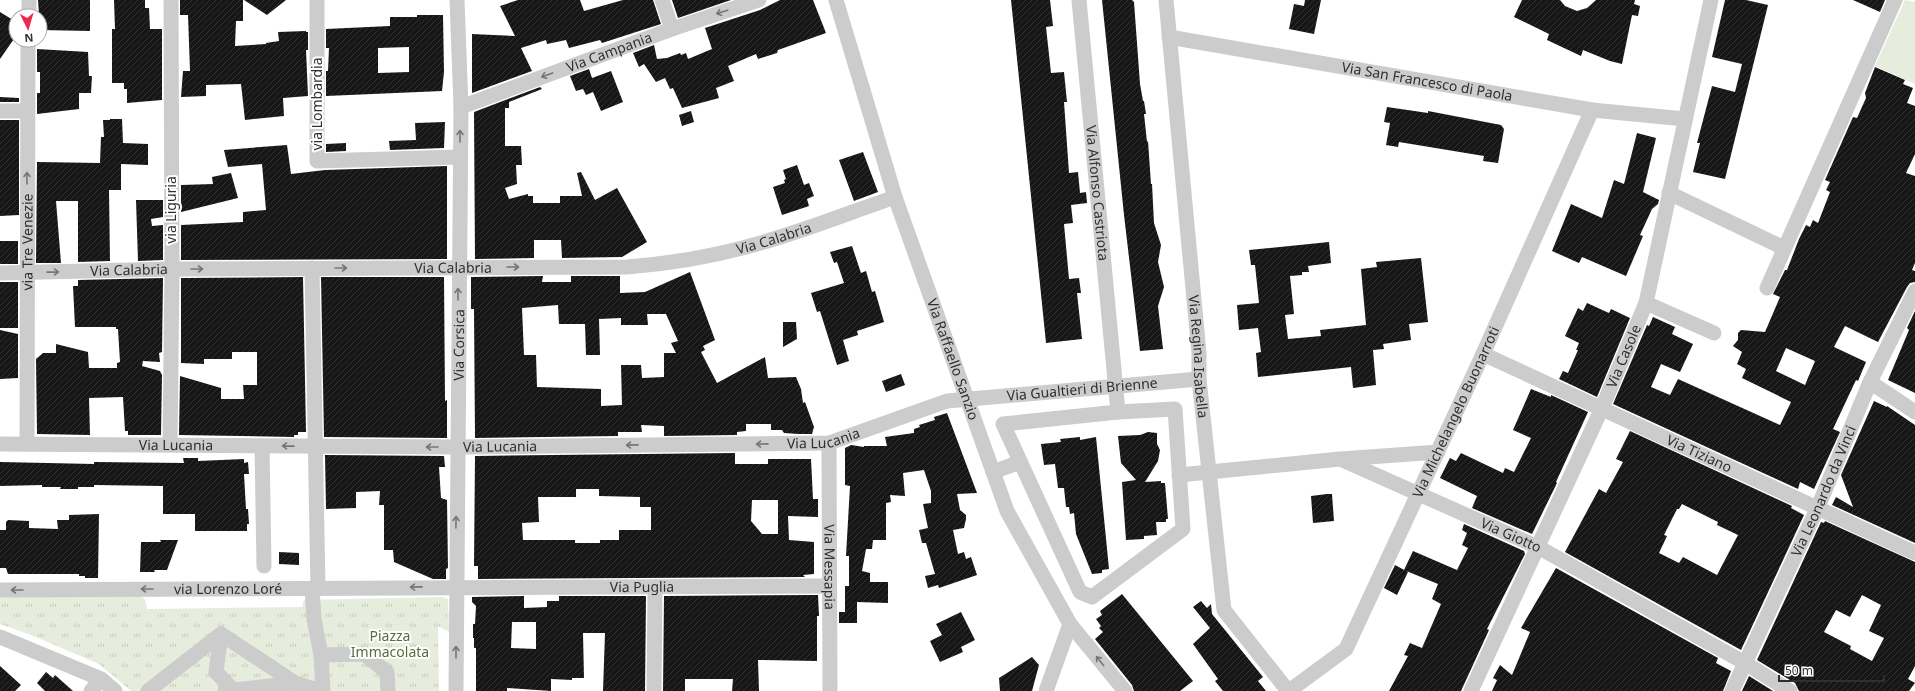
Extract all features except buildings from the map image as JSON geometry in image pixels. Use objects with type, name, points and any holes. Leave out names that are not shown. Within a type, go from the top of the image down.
[{"type":"street","name":"via Liguria","points":[[170,444],[172,269],[171,0]]},
{"type":"street","name":"via Lombardia","points":[[317,0],[317,161],[460,157]]},
{"type":"street","name":"Via Corsica","points":[[456,691],[460,157],[457,0]]},
{"type":"street","points":[[662,0],[672,29]]},
{"type":"street","name":"Via Campania","points":[[460,107],[672,29],[759,0]]},
{"type":"street","name":"Via Raffaello Sanzio","points":[[836,0],[895,197],[1007,511],[1070,624],[1125,691]]},
{"type":"street","name":"Via Alfonso Castriota","points":[[1080,0],[1118,412]]},
{"type":"street","name":"Via Regina Isabella","points":[[1166,0],[1199,353],[1199,380],[1224,610],[1289,691]]},
{"type":"street","name":"Via Casole","points":[[1471,691],[1602,408],[1646,303],[1711,0]]},
{"type":"street","points":[[1767,288],[1895,0]]},
{"type":"street","name":"Via San Francesco di Paola","points":[[1169,37],[1592,110],[1685,119]]},
{"type":"street","name":"via Tre Venezie","points":[[27,444],[28,48]]},
{"type":"street","name":"Via Michelangelo Buonarroti","points":[[1289,691],[1346,649],[1483,354],[1592,110]]},
{"type":"street","points":[[0,111],[27,111]]},
{"type":"street","points":[[1669,194],[1784,248]]},
{"type":"street","name":"Via Calabria","points":[[0,273],[172,269],[627,267],[695,258],[746,247],[780,237],[895,197]]},
{"type":"street","points":[[221,634],[295,682],[322,691],[321,656],[314,619],[316,447],[312,268]]},
{"type":"street","name":"Via Leonardo da Vinci","points":[[1732,691],[1818,507],[1870,382],[1915,291]]},
{"type":"street","points":[[1646,303],[1714,333]]},
{"type":"street","name":"Via Tiziano","points":[[1483,354],[1915,553]]},
{"type":"street","name":"Via Gualtieri di Brienne","points":[[966,399],[1199,380]]},
{"type":"street","points":[[1870,382],[1915,412]]},
{"type":"street","name":"Via Lucania","points":[[27,444],[457,447],[829,444],[947,401],[966,399]]},
{"type":"street","points":[[1175,409],[1183,530],[1092,597],[1080,592],[1003,424],[1118,412],[1175,409]]},
{"type":"street","points":[[0,444],[27,444]]},
{"type":"street","name":"Via Messapia","points":[[829,444],[830,691]]},
{"type":"street","points":[[262,446],[264,566]]},
{"type":"street","points":[[1180,475],[1340,459],[1438,452]]},
{"type":"street","name":"Via Giotto","points":[[1340,459],[1418,495],[1538,547],[1744,663],[1790,691]]},
{"type":"street","points":[[993,472],[1020,462]]},
{"type":"street","name":"Via Puglia","points":[[456,587],[829,586]]},
{"type":"street","name":"via Lorenzo Loré","points":[[0,590],[456,587]]},
{"type":"street","points":[[654,691],[655,587]]},
{"type":"street","points":[[1046,691],[1070,624]]},
{"type":"street","points":[[221,634],[216,672],[228,690],[295,682]]},
{"type":"street","points":[[148,691],[221,634]]},
{"type":"street","points":[[0,637],[101,679],[115,691]]},
{"type":"street","points":[[321,656],[364,654],[387,672],[388,691]]},
{"type":"street","points":[[91,691],[101,679]]},
{"type":"green space","points":[[1905,0],[1915,2],[1915,84],[1875,66]]},
{"type":"green space","name":"Piazza Immacolata","points":[[139,593],[145,600],[147,609],[302,607],[304,600],[442,597],[448,599],[449,632],[438,626],[439,691],[131,691],[99,664],[31,635],[0,624],[0,597]]}]
